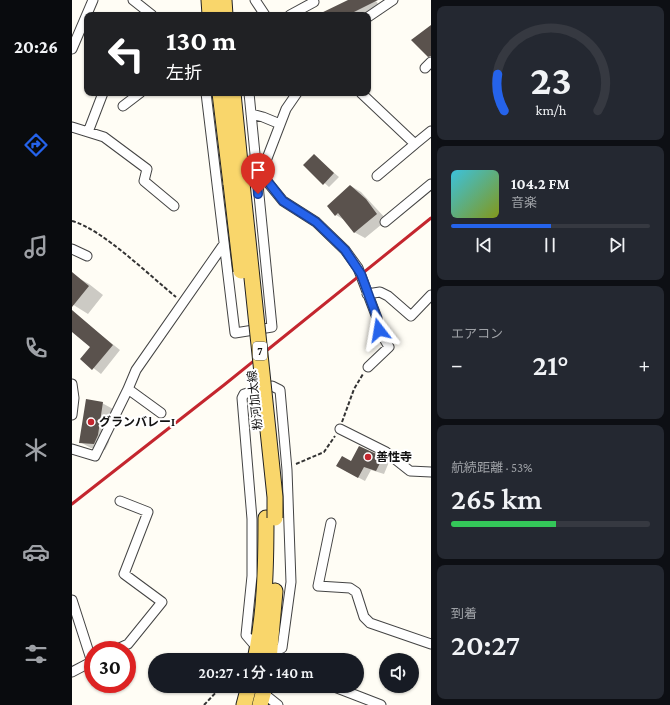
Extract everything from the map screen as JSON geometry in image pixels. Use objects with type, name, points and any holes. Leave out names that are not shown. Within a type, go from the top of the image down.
[{"type":"main road","points":[[209,0],[210,12]]},
{"type":"main road","points":[[224,0],[225,12]]},
{"type":"main road","name":"粉河加太線","points":[[221,96],[248,180]]},
{"type":"main road","name":"粉河加太線","points":[[234,96],[248,180],[275,498],[271,518],[276,583],[264,653]]},
{"type":"main road","points":[[244,705],[247,693]]},
{"type":"street","points":[[89,12],[94,0]]},
{"type":"street","points":[[133,0],[141,11]]},
{"type":"street","points":[[255,0],[263,12]]},
{"type":"street","points":[[371,15],[393,0]]},
{"type":"street","points":[[296,12],[314,2]]},
{"type":"street","points":[[72,49],[84,22]]},
{"type":"street","points":[[88,132],[102,96]]},
{"type":"street","points":[[123,106],[136,96]]},
{"type":"street","points":[[206,96],[235,333],[272,327],[248,180],[251,114],[249,96]]},
{"type":"street","points":[[248,180],[280,124],[286,108],[295,96]]},
{"type":"street","points":[[364,96],[415,144]]},
{"type":"street","points":[[251,114],[280,124]]},
{"type":"street","points":[[72,127],[104,138],[147,169],[144,181],[174,206]]},
{"type":"street","points":[[377,176],[431,131]]},
{"type":"street","points":[[248,180],[316,222],[345,250],[358,268],[377,318],[379,330],[389,347],[368,367]]},
{"type":"street","points":[[385,222],[431,184]]},
{"type":"street","points":[[72,449],[95,456],[136,370],[224,244]]},
{"type":"street","points":[[72,249],[87,256]]},
{"type":"street","points":[[367,294],[380,292],[388,296],[411,316],[431,295]]},
{"type":"street","points":[[72,384],[72,415]]},
{"type":"street","points":[[261,653],[246,635],[252,576],[252,519],[242,398],[244,394],[272,386],[280,390],[287,470],[291,582],[282,648],[270,653]]},
{"type":"street","points":[[128,389],[161,413]]},
{"type":"street","points":[[340,429],[386,452],[410,471],[431,472]]},
{"type":"street","points":[[120,501],[148,512],[124,574],[162,602],[130,641]]},
{"type":"street","points":[[331,523],[318,586],[350,588],[356,592],[364,617],[370,623],[431,644]]},
{"type":"street","points":[[72,600],[85,641]]},
{"type":"street","points":[[72,672],[84,665]]},
{"type":"street","points":[[350,693],[381,705]]},
{"type":"street","points":[[263,695],[278,705]]},
{"type":"path","points":[[72,221],[80,223],[115,246],[183,303]]},
{"type":"path","points":[[287,470],[299,462],[324,452],[340,429],[354,389],[368,367]]},
{"type":"path","points":[[204,705],[215,693]]},
{"type":"building","points":[[348,0],[378,0],[354,12],[323,12]]},
{"type":"building","points":[[431,25],[431,56],[428,57],[411,40]]},
{"type":"building","points":[[314,154],[334,173],[323,185],[303,165]]},
{"type":"building","points":[[350,185],[366,199],[377,214],[354,233],[338,213],[335,216],[327,206]]},
{"type":"building","points":[[72,272],[89,286],[72,307]]},
{"type":"building","points":[[72,310],[113,345],[92,370],[80,359],[90,347],[72,332]]},
{"type":"building","name":"グランバレーI","points":[[86,399],[103,402],[98,435],[94,444],[79,443]]},
{"type":"building","points":[[359,446],[383,457],[376,471],[364,467],[358,478],[336,466],[342,456],[351,461]]},
{"type":"railway","points":[[72,504],[224,385],[431,218]]},
{"type":"place","name":"グランバレーI","points":[[91,422]]},
{"type":"place","name":"善性寺","points":[[368,457]]},
{"type":"route","points":[[258,194],[257,179],[262,174],[283,201],[316,222],[345,250],[361,274],[377,318],[379,330]]}]
